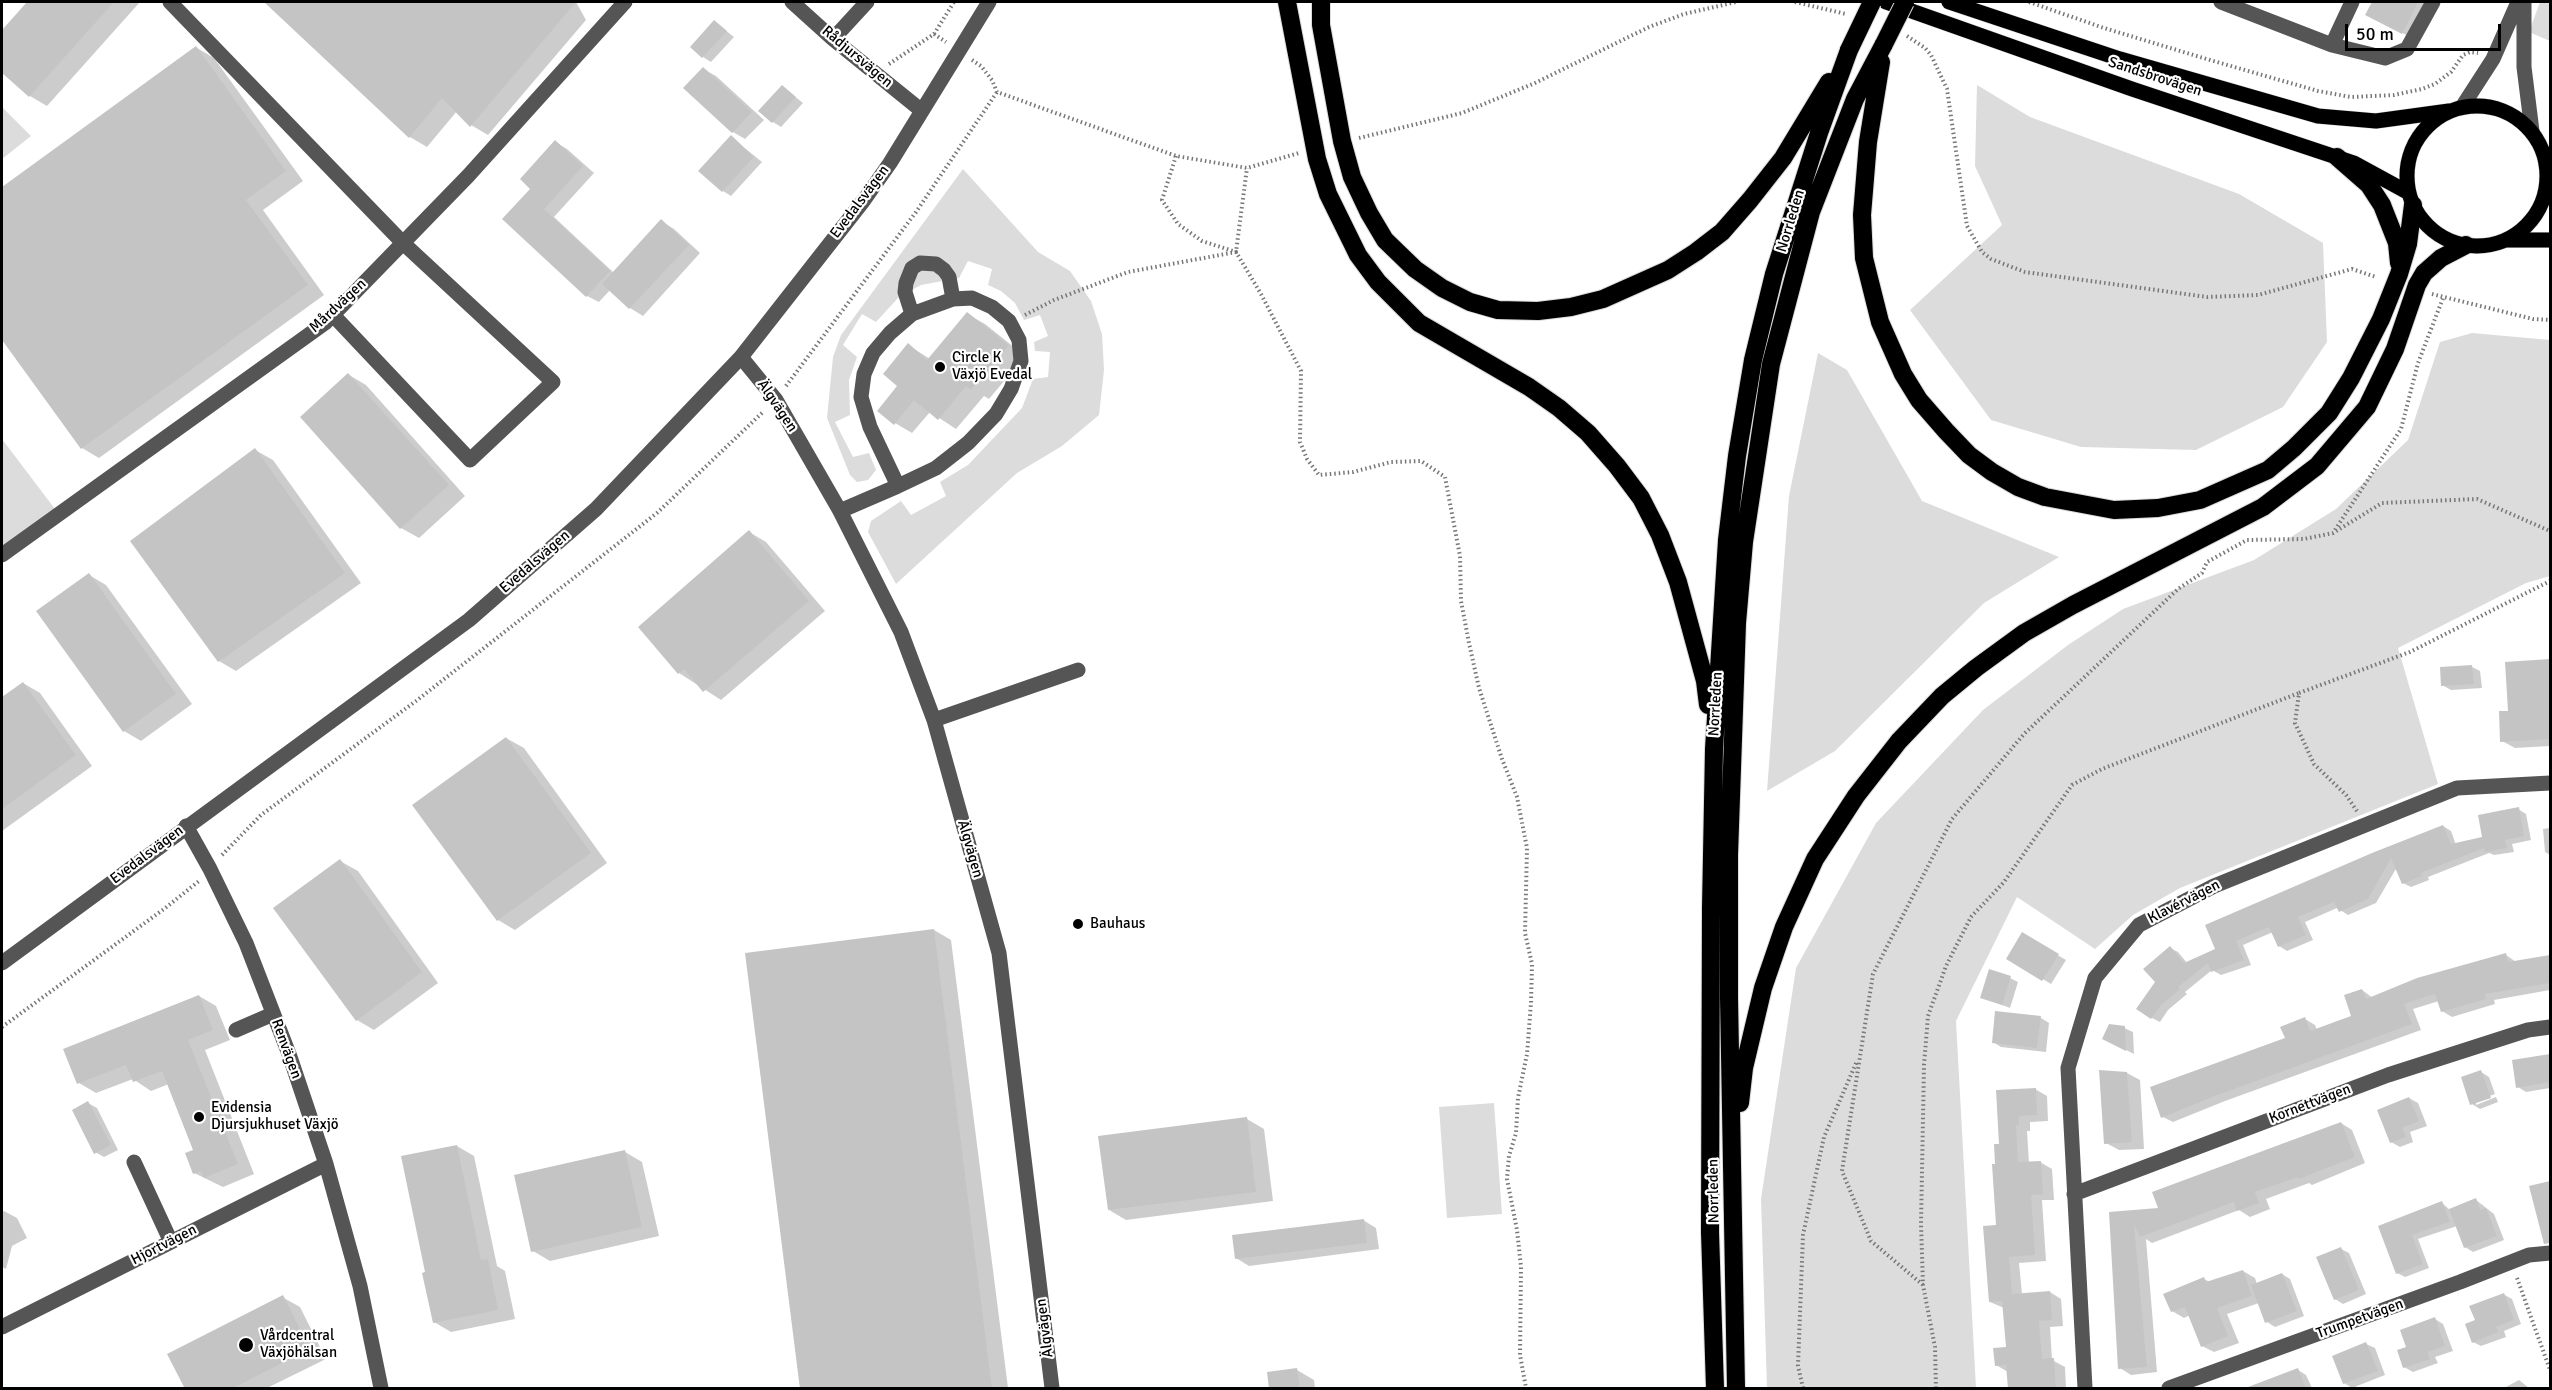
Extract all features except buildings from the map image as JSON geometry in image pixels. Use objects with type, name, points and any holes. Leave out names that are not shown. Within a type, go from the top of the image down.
[{"type":"highway","points":[[1287,2],[1317,159],[1328,194],[1358,255],[1378,282],[1419,323],[1529,387],[1560,408],[1588,432],[1617,465],[1641,498],[1660,535],[1678,582],[1705,681],[1714,749]]},
{"type":"highway","points":[[1321,2],[1322,25],[1342,141],[1352,177],[1385,240],[1414,269],[1442,288],[1470,302],[1498,310],[1538,311],[1572,307],[1602,299],[1668,270],[1722,232],[1782,158],[1849,50],[1872,2]]},
{"type":"highway","name":"Norrleden","points":[[1736,1389],[1729,843],[1737,623],[1749,500],[1771,364],[1811,213],[1855,99],[1905,2]]},
{"type":"highway","points":[[1884,44],[1868,142],[1862,215],[1864,258],[1880,322],[1903,374],[1919,400],[1969,455],[2018,487],[2062,501],[2114,510],[2158,508],[2200,500],[2268,470],[2294,448],[2329,413],[2381,319],[2408,244],[2411,199]]},
{"type":"highway","name":"Norrleden","points":[[1715,1389],[1710,1116],[1714,749],[1727,540],[1737,456],[1753,360],[1791,217],[1849,50]]},
{"type":"highway","points":[[2337,157],[2369,185],[2382,205],[2397,243],[2399,274]]},
{"type":"highway","points":[[1732,1164],[1744,1068],[1763,988],[1785,927],[1815,859],[1856,796],[1899,741],[1942,696],[2024,633],[2073,605],[2264,507],[2317,466],[2367,407],[2395,349],[2417,285],[2424,273],[2441,258],[2466,245]]},
{"type":"main road","name":"Sandsbrovägen","points":[[1886,2],[2132,89],[2337,157],[2378,174],[2411,199]]},
{"type":"main road","name":"Sandsbrovägen","points":[[1949,2],[2120,59],[2318,116],[2376,121],[2456,109]]},
{"type":"main road","points":[[2507,240],[2521,231],[2533,218],[2542,203],[2547,187],[2547,156],[2532,131],[2507,112],[2478,105],[2456,109],[2423,130],[2413,146],[2408,164],[2411,199],[2419,215],[2444,238],[2466,245],[2487,245],[2507,240],[2550,240]]},
{"type":"street","points":[[170,2],[403,243],[553,382],[470,460],[333,315]]},
{"type":"street","name":"Mårdvägen","points":[[2,555],[325,323],[468,176],[625,2]]},
{"type":"street","name":"Rådjursvägen","points":[[792,2],[833,39],[922,111]]},
{"type":"street","points":[[833,39],[867,2]]},
{"type":"street","name":"Evedalsvägen","points":[[2,963],[469,620],[596,509],[741,357],[864,200],[960,52],[989,2]]},
{"type":"street","name":"Evedalsvägen","points":[[960,52],[998,2]]},
{"type":"street","points":[[2331,45],[2352,2]]},
{"type":"street","points":[[2229,3],[2331,45],[2385,58],[2407,50],[2433,2]]},
{"type":"street","points":[[2456,109],[2493,58],[2518,2]]},
{"type":"street","points":[[2524,2],[2524,67],[2532,131]]},
{"type":"street","points":[[912,314],[905,292],[906,283],[912,268],[920,262],[936,264],[944,270],[949,277],[953,299]]},
{"type":"street","points":[[840,511],[898,486],[936,468],[952,457],[996,414],[1011,389],[1021,361],[1018,340],[1009,321],[992,307],[972,298],[953,299],[912,314],[890,333],[873,353],[864,374],[861,397],[870,427],[898,486]]},
{"type":"street","name":"Älgvägen","points":[[741,357],[776,400],[840,511],[901,632],[934,720],[999,953],[1052,1389]]},
{"type":"street","points":[[934,720],[1078,670]]},
{"type":"street","name":"Klavérvägen","points":[[2085,1389],[2068,1068],[2096,978],[2139,925],[2214,886],[2457,788],[2550,783]]},
{"type":"street","name":"Renvägen","points":[[186,826],[246,943],[326,1164],[360,1286],[381,1389]]},
{"type":"street","points":[[236,1030],[273,1014]]},
{"type":"street","name":"Kornettvägen","points":[[2074,1194],[2388,1075],[2528,1030],[2550,1027]]},
{"type":"street","points":[[134,1162],[171,1242]]},
{"type":"street","name":"Hjortvägen","points":[[2,1327],[326,1164]]},
{"type":"street","name":"Trumpetvägen","points":[[2169,1389],[2529,1255],[2550,1252]]},
{"type":"path","points":[[879,77],[892,59],[934,34],[954,2]]},
{"type":"path","points":[[1355,139],[1471,110],[1534,83],[1649,27],[1684,14],[1736,2]]},
{"type":"path","points":[[1795,2],[1831,9],[1851,16]]},
{"type":"path","points":[[2029,2],[2199,57],[2318,91],[2351,97],[2394,95],[2422,89],[2443,78],[2463,55],[2470,52],[2493,58]]},
{"type":"path","points":[[1900,34],[1925,48],[1947,89],[1967,226],[1982,252],[1991,259],[2025,272],[2207,297],[2258,294],[2352,269],[2376,277]]},
{"type":"path","points":[[960,52],[981,66],[992,80],[997,92],[1176,156],[1247,168],[1302,152]]},
{"type":"path","points":[[1176,156],[1162,200],[1179,224],[1202,241],[1236,252]]},
{"type":"path","points":[[1247,168],[1236,252],[1261,294],[1300,372],[1300,442],[1307,459],[1318,475],[1353,472],[1392,462],[1421,461],[1445,477],[1461,556],[1461,600],[1469,643],[1479,688],[1516,796],[1527,848],[1525,933],[1532,964],[1532,1003],[1527,1054],[1518,1098],[1516,1133],[1509,1156],[1507,1179],[1517,1230],[1521,1267],[1520,1355],[1526,1389]]},
{"type":"path","points":[[1009,321],[1128,272],[1236,252]]},
{"type":"path","points":[[2332,533],[2401,429],[2418,363],[2443,298],[2533,319],[2550,320]]},
{"type":"path","points":[[1923,1285],[1871,1241],[1842,1171],[1873,974],[1952,819],[2024,734],[2178,589],[2202,573],[2207,562],[2247,540],[2304,539],[2332,533],[2382,503],[2477,499],[2550,531]]},
{"type":"path","points":[[1936,1389],[1935,1347],[1923,1285],[1922,1153],[1928,1016],[1946,966],[1971,917],[2004,882],[2072,785],[2102,769],[2410,652],[2550,581]]},
{"type":"path","points":[[2299,693],[2295,723],[2314,764],[2346,795],[2366,825]]},
{"type":"path","points":[[1803,1389],[1798,1366],[1803,1235],[1824,1137],[1860,1055]]},
{"type":"path","points":[[2511,1262],[2550,1370]]},
{"type":"shaded area","points":[[2540,2],[2550,2],[2550,41],[2529,32]]},
{"type":"shaded area","points":[[1977,85],[2030,117],[2239,194],[2323,243],[2327,342],[2283,407],[2196,450],[2081,447],[1991,420],[1910,310],[2002,225],[1975,166]]},
{"type":"shaded area","points":[[2,107],[31,136],[2,159]]},
{"type":"shaded area","points":[[963,169],[1038,252],[1070,271],[1091,301],[1102,334],[1104,370],[1099,415],[1062,446],[1017,473],[896,584],[868,532],[871,521],[901,501],[911,515],[946,496],[940,482],[968,465],[1022,408],[1033,379],[1048,377],[1050,352],[1035,351],[1034,342],[1048,336],[1040,315],[1024,320],[1015,303],[1001,291],[988,285],[992,269],[968,261],[959,278],[921,285],[899,297],[876,322],[862,314],[843,345],[857,357],[849,380],[850,415],[835,422],[853,457],[869,453],[876,470],[868,480],[857,482],[850,475],[827,418],[833,357],[841,335]]},
{"type":"shaded area","points":[[2472,333],[2550,340],[2550,576],[2526,583],[2398,648],[2438,784],[2180,888],[2133,915],[2095,949],[2017,897],[1956,1021],[1976,1388],[1767,1388],[1761,1199],[1796,968],[1876,823],[1983,710],[2068,645],[2123,609],[2254,560],[2336,509],[2408,440],[2440,342]]},
{"type":"shaded area","points":[[1818,353],[1847,370],[1922,501],[2059,557],[1984,603],[1835,751],[1767,791],[1789,496]]},
{"type":"shaded area","points":[[2,439],[58,513],[2,555]]},
{"type":"shaded area","points":[[1494,1103],[1502,1214],[1447,1218],[1439,1107]]},
{"type":"place","name":"Circle K Växjö Evedal","points":[[940,367]]},
{"type":"place","name":"Bauhaus","points":[[1078,924]]},
{"type":"place","name":"Evidensia Djursjukhuset Växjö","points":[[199,1117]]},
{"type":"place","name":"Vårdcentral Växjöhälsan","points":[[246,1345]]}]
